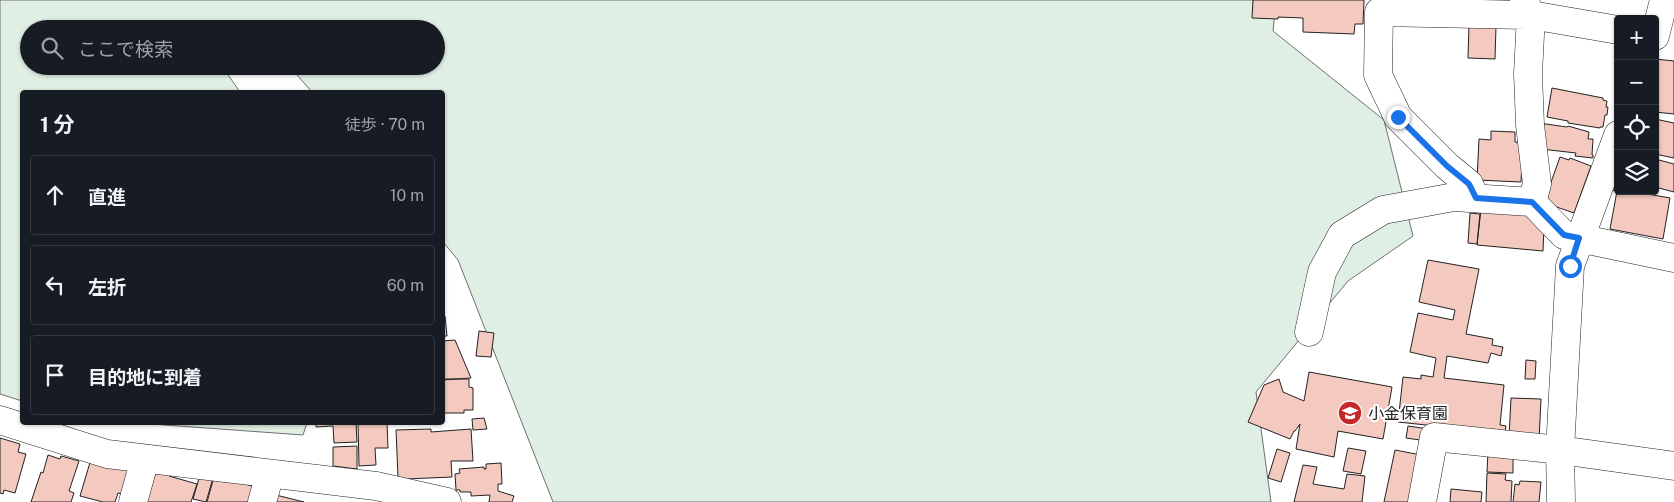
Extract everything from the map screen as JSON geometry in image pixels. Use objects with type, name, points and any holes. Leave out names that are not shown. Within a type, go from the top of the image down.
[{"type":"street","points":[[1659,20],[1664,0]]},
{"type":"street","points":[[1476,198],[1469,184],[1447,166],[1398,117],[1378,75],[1379,12],[1527,7],[1614,29]]},
{"type":"street","points":[[1527,7],[1529,108],[1537,184],[1532,202]]},
{"type":"street","points":[[1659,37],[1674,39]]},
{"type":"street","points":[[1561,502],[1560,450],[1570,266],[1614,146]]},
{"type":"street","points":[[1309,332],[1322,272],[1342,235],[1383,210],[1454,197],[1532,202],[1564,235],[1674,258]]},
{"type":"street","points":[[0,420],[107,454],[376,486],[447,502]]},
{"type":"street","points":[[1422,502],[1434,437],[1560,450],[1674,466]]},
{"type":"street","points":[[133,502],[146,459]]},
{"type":"street","points":[[262,502],[270,474]]},
{"type":"green space","points":[[0,0],[1276,0],[1273,31],[1384,120],[1413,236],[1348,281],[1256,392],[1271,502],[553,502],[458,260],[445,244],[445,90],[310,90],[297,75],[445,75],[445,20],[20,20],[20,75],[228,75],[239,90],[20,90],[20,400],[0,394]]},
{"type":"green space","points":[[165,425],[306,425],[303,435]]},
{"type":"building","points":[[1253,0],[1364,0],[1363,24],[1355,24],[1354,34],[1303,32],[1303,18],[1252,18]]},
{"type":"building","points":[[1469,25],[1496,26],[1495,59],[1468,58]]},
{"type":"building","points":[[1659,59],[1674,61],[1674,114],[1659,112]]},
{"type":"building","points":[[1552,88],[1603,98],[1603,100],[1607,101],[1607,115],[1605,115],[1603,127],[1568,123],[1568,121],[1547,117]]},
{"type":"building","points":[[1659,120],[1674,123],[1674,158],[1659,155]]},
{"type":"building","points":[[1539,123],[1568,126],[1589,132],[1588,139],[1593,139],[1593,158],[1575,156],[1576,153],[1541,149]]},
{"type":"building","points":[[1491,131],[1515,132],[1515,142],[1523,143],[1521,182],[1477,180],[1479,139],[1491,140]]},
{"type":"building","points":[[1560,157],[1569,160],[1570,158],[1591,166],[1574,213],[1548,204],[1545,199]]},
{"type":"building","points":[[1659,160],[1674,164],[1674,192],[1659,188]]},
{"type":"building","points":[[1614,179],[1614,191],[1610,190]]},
{"type":"building","points":[[1616,195],[1653,195],[1670,198],[1663,239],[1610,229]]},
{"type":"building","points":[[1481,209],[1522,213],[1544,227],[1543,251],[1477,245]]},
{"type":"building","points":[[1470,213],[1480,214],[1477,244],[1468,243]]},
{"type":"building","points":[[1428,260],[1479,269],[1466,334],[1493,339],[1492,345],[1503,347],[1501,356],[1491,353],[1488,363],[1447,356],[1444,378],[1504,385],[1500,425],[1506,426],[1505,432],[1398,422],[1403,377],[1421,379],[1421,375],[1433,377],[1436,358],[1410,352],[1418,313],[1453,320],[1455,310],[1419,302]]},
{"type":"building","points":[[445,316],[447,336],[445,336]]},
{"type":"building","points":[[479,331],[494,333],[491,357],[476,356]]},
{"type":"building","points":[[455,340],[471,378],[445,380],[445,341]]},
{"type":"building","points":[[1526,360],[1536,361],[1535,379],[1525,379]]},
{"type":"building","points":[[1309,372],[1392,387],[1383,439],[1338,431],[1334,457],[1296,449],[1300,424],[1290,439],[1248,422],[1264,385],[1279,379],[1283,392],[1304,401]]},
{"type":"building","points":[[445,379],[469,379],[469,387],[473,388],[473,410],[464,410],[464,413],[445,413]]},
{"type":"building","points":[[1511,398],[1541,399],[1539,440],[1509,437]]},
{"type":"building","points":[[484,418],[487,429],[473,430],[472,419]]},
{"type":"building","points":[[316,425],[356,425],[357,442],[334,443],[333,426],[316,427]]},
{"type":"building","points":[[358,425],[387,425],[388,448],[375,448],[376,465],[359,466]]},
{"type":"building","points":[[1408,426],[1429,429],[1427,441],[1406,438]]},
{"type":"building","points":[[431,429],[431,432],[471,429],[473,461],[451,461],[452,477],[406,479],[398,477],[396,430]]},
{"type":"building","points":[[0,438],[20,444],[18,452],[26,454],[15,493],[4,490],[3,494],[0,493]]},
{"type":"building","points":[[357,446],[357,469],[333,466],[333,447]]},
{"type":"building","points":[[1348,448],[1366,451],[1361,474],[1343,471]]},
{"type":"building","points":[[1277,449],[1290,453],[1281,482],[1268,478]]},
{"type":"building","points":[[1395,450],[1421,455],[1411,502],[1384,502]]},
{"type":"building","points":[[1488,451],[1513,452],[1513,473],[1487,472]]},
{"type":"building","points":[[48,455],[60,459],[61,456],[79,461],[69,491],[74,493],[71,502],[31,502]]},
{"type":"building","points":[[91,459],[130,467],[122,494],[118,493],[115,502],[103,502],[80,496]]},
{"type":"building","points":[[501,463],[502,484],[498,484],[498,491],[514,496],[512,502],[489,502],[490,495],[471,496],[471,492],[456,490],[455,474],[460,473],[459,469],[484,467],[486,469],[486,464]]},
{"type":"building","points":[[1303,465],[1317,467],[1313,484],[1344,489],[1347,474],[1365,476],[1362,502],[1294,502]]},
{"type":"building","points":[[157,469],[170,473],[169,476],[197,484],[191,502],[146,502]]},
{"type":"building","points":[[1487,473],[1506,474],[1505,480],[1512,481],[1511,502],[1486,502]]},
{"type":"building","points":[[200,475],[213,478],[206,502],[193,499]]},
{"type":"building","points":[[214,477],[253,486],[249,502],[207,502]]},
{"type":"building","points":[[1520,481],[1541,482],[1539,502],[1513,502],[1515,484],[1519,485]]},
{"type":"building","points":[[1451,489],[1482,492],[1481,502],[1450,502]]},
{"type":"building","points":[[276,495],[304,502],[275,502]]},
{"type":"place","name":"小金保育園","points":[[1350,413]]},
{"type":"route","points":[[1398,117],[1447,166],[1469,184],[1476,198],[1532,202],[1564,235],[1579,238],[1570,266]]}]
